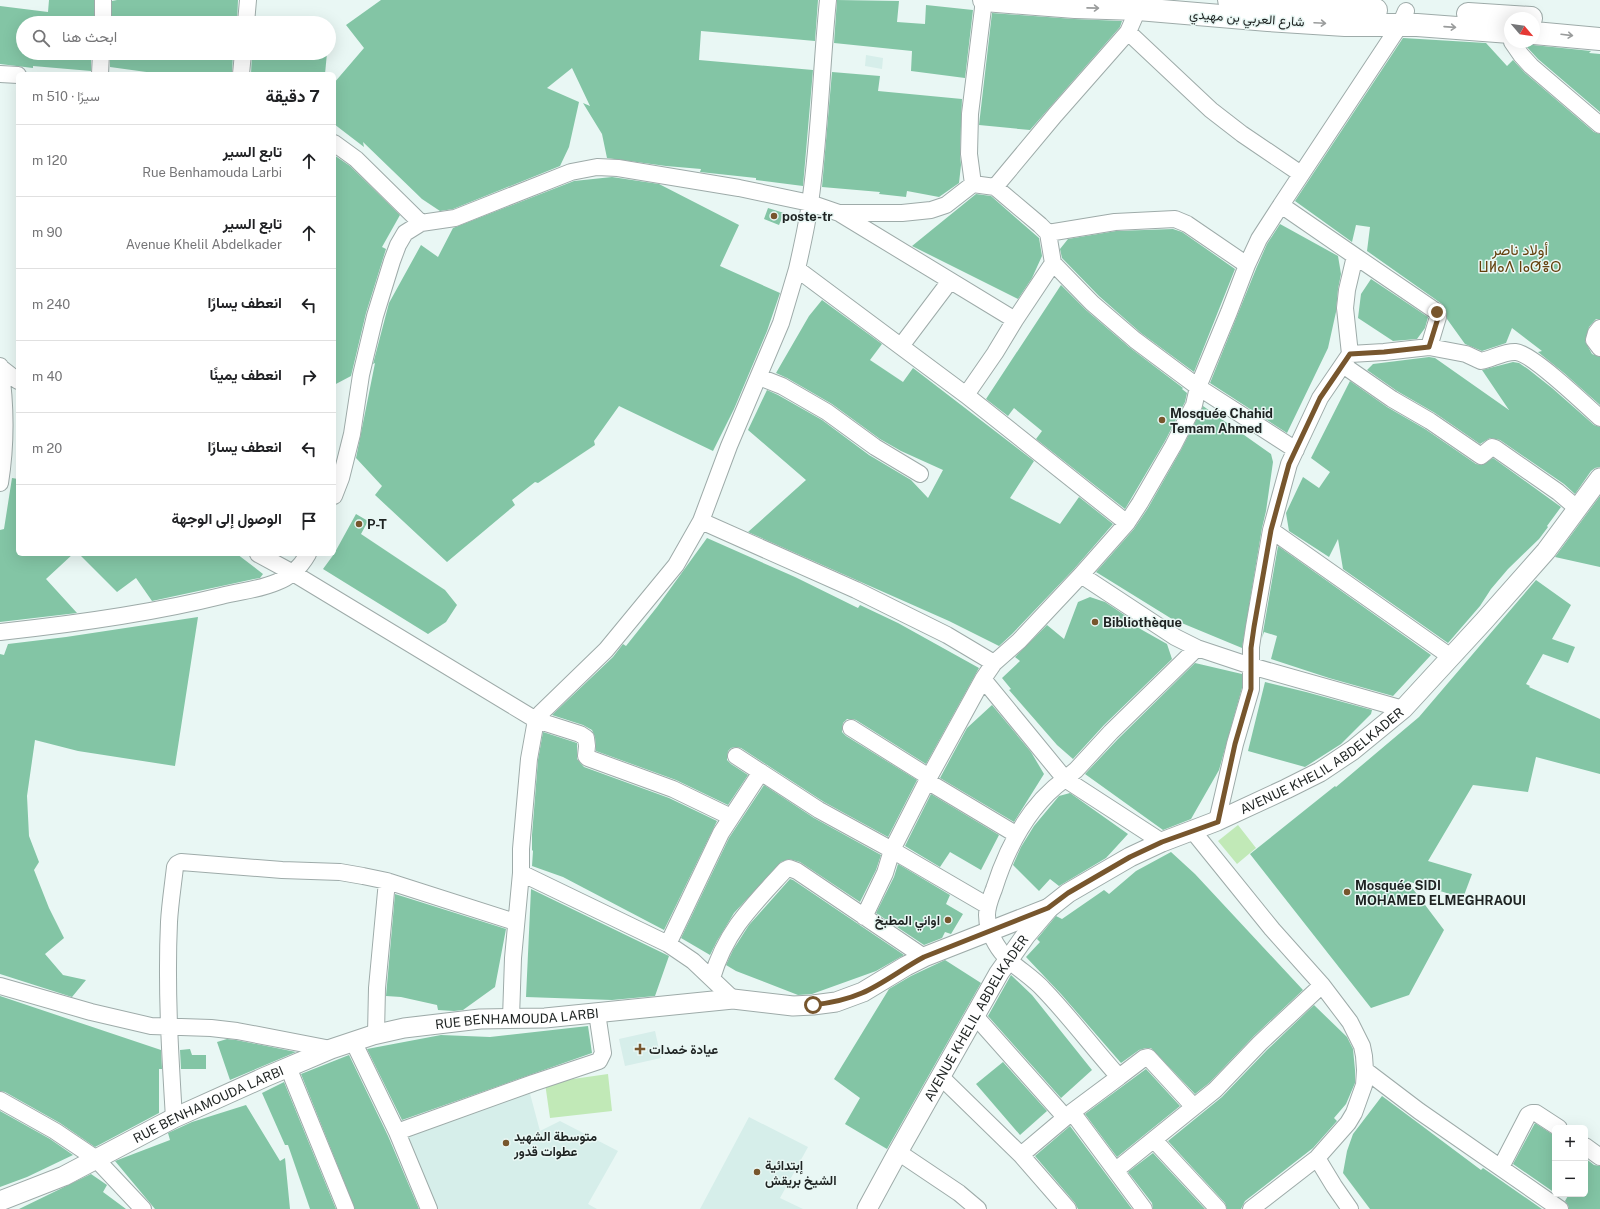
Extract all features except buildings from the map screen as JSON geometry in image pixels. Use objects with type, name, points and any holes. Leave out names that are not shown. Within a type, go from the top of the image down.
[{"type":"main road","name":"شارع العربي بن مهيدي","points":[[984,0],[1075,7],[1139,4],[1210,8],[1268,20],[1345,11],[1504,31]]},
{"type":"main road","points":[[1229,0],[1345,11],[1376,5],[1403,18]]},
{"type":"main road","points":[[1540,19],[1600,24]]},
{"type":"main road","points":[[1540,34],[1600,39]]},
{"type":"street","points":[[103,0],[103,16]]},
{"type":"street","points":[[247,16],[248,0]]},
{"type":"street","points":[[511,1018],[515,922],[525,799],[536,720],[541,713],[606,650],[660,585],[676,565],[701,521],[730,446],[781,323],[797,269],[810,203],[819,126],[828,0]]},
{"type":"street","points":[[973,184],[969,154],[970,114],[984,0]]},
{"type":"street","points":[[995,187],[1055,115],[1128,32],[1139,4]]},
{"type":"street","points":[[864,917],[885,873],[892,850],[928,779],[983,679],[994,663],[1020,641],[1127,523],[1173,446],[1194,405],[1198,387],[1259,239],[1403,18]]},
{"type":"street","points":[[1128,32],[1211,110],[1242,134],[1301,174]]},
{"type":"street","points":[[1517,48],[1521,55],[1532,66],[1600,125]]},
{"type":"street","points":[[100,72],[101,60]]},
{"type":"street","points":[[241,72],[242,60]]},
{"type":"street","points":[[0,74],[16,75]]},
{"type":"street","points":[[336,145],[356,160],[421,223]]},
{"type":"street","points":[[336,491],[341,478],[352,434],[361,375],[375,316],[392,261],[398,245],[405,234],[421,223],[455,218],[570,172],[597,167],[618,168],[739,188],[810,203],[839,213],[1015,320]]},
{"type":"street","points":[[839,213],[902,213],[931,210],[946,205],[973,184],[995,187],[1048,233],[1054,263],[1092,303],[1135,340],[1198,387],[1296,450]]},
{"type":"street","points":[[1281,205],[1437,312],[1438,318],[1429,347]]},
{"type":"street","points":[[1048,233],[1115,222],[1175,219],[1187,224],[1247,265]]},
{"type":"street","points":[[1218,822],[1235,744],[1251,689],[1251,648],[1271,530],[1289,464],[1320,398],[1346,359],[1345,308],[1347,290],[1355,256]]},
{"type":"street","points":[[966,395],[1054,263]]},
{"type":"street","points":[[797,269],[966,395],[1127,523]]},
{"type":"street","points":[[901,346],[950,281]]},
{"type":"street","points":[[1600,328],[1594,340],[1600,348]]},
{"type":"street","points":[[1346,359],[1384,352],[1429,347],[1466,354],[1481,361],[1513,352],[1524,354],[1558,380],[1600,418]]},
{"type":"street","points":[[1346,359],[1392,399],[1430,421],[1481,456],[1492,447],[1495,448],[1558,492],[1578,509]]},
{"type":"street","points":[[0,480],[4,451],[4,416],[10,371]]},
{"type":"street","points":[[759,377],[782,386],[827,412],[880,450],[920,474]]},
{"type":"street","name":"AVENUE KHELIL ABDELKADER","points":[[867,1209],[1008,960],[1048,908],[1068,893],[1102,872],[1162,842],[1192,830],[1218,822],[1320,772],[1353,750],[1403,709],[1451,657],[1546,551],[1600,478]]},
{"type":"street","points":[[701,521],[863,593],[947,636],[994,663]]},
{"type":"street","points":[[1271,530],[1451,657]]},
{"type":"street","points":[[262,556],[293,573],[536,720],[580,734],[586,738],[586,756],[588,758],[673,789],[731,816]]},
{"type":"street","points":[[0,632],[32,629],[170,608],[228,594],[262,588],[278,582],[293,573],[306,556]]},
{"type":"street","points":[[1081,575],[1175,637],[1197,648],[1251,666],[1403,709]]},
{"type":"street","points":[[1119,1077],[1044,989],[1008,960],[996,944],[990,931],[987,916],[988,906],[1005,857],[1017,835],[1041,801],[1056,786],[1076,770],[1111,732],[1197,648]]},
{"type":"street","points":[[983,679],[1065,779],[1162,842]]},
{"type":"street","points":[[850,728],[1017,835]]},
{"type":"street","points":[[736,756],[819,810],[892,850],[988,906]]},
{"type":"street","points":[[668,944],[706,863],[731,816],[761,772]]},
{"type":"street","points":[[1192,830],[1272,929],[1322,985],[1350,1022],[1357,1033],[1362,1046],[1366,1070],[1362,1090],[1354,1113],[1348,1123],[1317,1158],[1251,1209]]},
{"type":"street","points":[[174,1118],[169,1027],[169,921],[175,867],[177,864],[181,862],[282,870],[340,872],[387,881],[515,922]]},
{"type":"street","points":[[712,978],[720,953],[735,927],[763,893],[789,868],[797,871],[924,957]]},
{"type":"street","points":[[520,874],[668,944],[693,961],[734,1000]]},
{"type":"street","points":[[376,1034],[377,988],[387,881]]},
{"type":"street","name":"RUE BENHAMOUDA LARBI","points":[[0,1201],[64,1176],[95,1158],[174,1118],[288,1067],[331,1049],[376,1034],[404,1028],[480,1019],[545,1018],[734,1000],[793,1006],[836,1002],[863,992],[924,957],[1048,908]]},
{"type":"street","points":[[1116,1170],[1215,1090],[1260,1043],[1322,985]]},
{"type":"street","points":[[0,986],[91,1012],[151,1026],[211,1028],[237,1031],[331,1049]]},
{"type":"street","points":[[397,1132],[599,1061],[603,1054],[597,1013]]},
{"type":"street","points":[[976,1017],[1069,1114],[1116,1170],[1144,1209]]},
{"type":"street","points":[[353,1041],[397,1132],[429,1209]]},
{"type":"street","points":[[1021,1156],[1069,1114],[1144,1058],[1148,1057],[1194,1107]]},
{"type":"street","points":[[288,1067],[346,1209]]},
{"type":"street","points":[[1366,1070],[1419,1111],[1560,1209]]},
{"type":"street","points":[[941,1077],[1021,1156],[1068,1209]]},
{"type":"street","points":[[0,1100],[55,1130],[95,1158],[143,1209]]},
{"type":"street","points":[[1500,1167],[1528,1115],[1532,1113],[1536,1114],[1554,1125]]},
{"type":"street","points":[[1154,1140],[1218,1209]]},
{"type":"street","points":[[1588,1148],[1600,1157]]},
{"type":"street","points":[[898,1152],[959,1193],[978,1209]]},
{"type":"street","points":[[1317,1158],[1350,1209]]},
{"type":"shaded area","points":[[866,55],[883,58],[882,69],[865,66]]},
{"type":"shaded area","name":"عيادة خمدات","points":[[655,1031],[661,1058],[625,1066],[619,1039]]},
{"type":"shaded area","name":"متوسطة الشهيد عطوات قدور","points":[[529,1090],[540,1131],[560,1121],[618,1151],[588,1204],[597,1209],[436,1209],[407,1135]]},
{"type":"shaded area","name":"إبتدائية الشيخ بريقش","points":[[749,1117],[808,1147],[780,1198],[803,1209],[700,1209]]},
{"type":"green space","points":[[1238,825],[1256,848],[1237,864],[1218,841]]},
{"type":"green space","points":[[608,1074],[612,1111],[550,1118],[545,1083]]},
{"type":"place","name":"poste-tr","points":[[774,216]]},
{"type":"place","name":"Mosquée Chahid Temam Ahmed","points":[[1162,420]]},
{"type":"place","name":"P-T","points":[[359,524]]},
{"type":"place","name":"Bibliothèque","points":[[1095,622]]},
{"type":"place","name":"Mosquée SIDI MOHAMED ELMEGHRAOUI","points":[[1347,892]]},
{"type":"place","name":"اواني المطبخ","points":[[948,920]]},
{"type":"place","name":"عيادة خمدات","points":[[640,1049]]},
{"type":"place","name":"متوسطة الشهيد عطوات قدور","points":[[506,1143]]},
{"type":"place","name":"إبتدائية الشيخ بريقش","points":[[757,1172]]},
{"type":"district","name":"أولاد ناصر ⵡⵍⴰⴷ ⵏⴰⵚⴻⵔ","points":[[1520,258]]},
{"type":"route","points":[[813,1005],[836,1002],[863,992],[924,957],[1048,908],[1068,893],[1130,857],[1192,830],[1218,822],[1235,744],[1251,689],[1251,648],[1254,627],[1271,530],[1289,464],[1320,398],[1350,354],[1429,347],[1438,318],[1437,312]]}]
